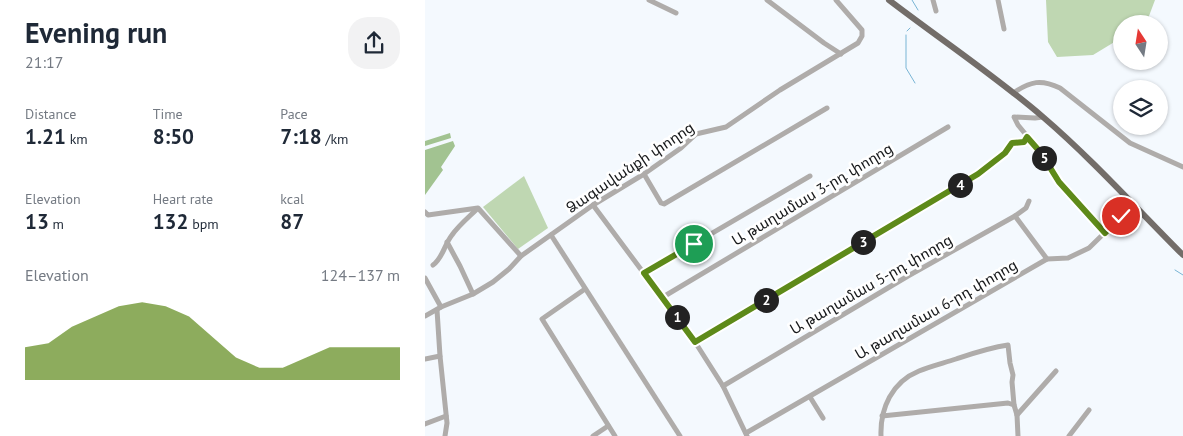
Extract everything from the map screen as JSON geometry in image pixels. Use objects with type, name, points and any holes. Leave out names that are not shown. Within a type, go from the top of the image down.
[{"type":"main road","points":[[889,0],[1043,117],[1072,143],[1183,255]]},
{"type":"street","points":[[649,0],[676,12]]},
{"type":"street","points":[[767,0],[823,43],[841,54]]},
{"type":"street","name":"Ձագավանքի փողոց","points":[[425,316],[473,294],[509,269],[521,256],[593,205],[645,174],[696,134],[726,127],[780,90],[858,43],[862,36],[862,30],[836,0]]},
{"type":"street","points":[[933,0],[937,11]]},
{"type":"street","points":[[998,0],[1004,29]]},
{"type":"street","points":[[1013,93],[1022,87],[1037,82],[1048,83],[1060,88],[1130,143],[1183,167]]},
{"type":"street","points":[[645,174],[661,203],[664,204],[827,108]]},
{"type":"street","points":[[1043,117],[1014,117],[1018,126],[1041,153],[1059,182],[1105,233]]},
{"type":"street","name":"Ա թաղամաս 3-րդ փողոց","points":[[663,297],[948,127]]},
{"type":"street","points":[[695,342],[978,174],[1005,153],[1012,143],[1024,142],[1027,137]]},
{"type":"street","points":[[644,273],[810,176]]},
{"type":"street","name":"Ա թաղամաս 5-րդ փողոց","points":[[723,386],[908,276],[1015,216],[1026,208],[1029,201]]},
{"type":"street","points":[[593,205],[695,342],[723,386],[747,434]]},
{"type":"street","name":"Ա թաղամաս 6-րդ փողոց","points":[[747,434],[1047,259],[1068,258],[1089,248],[1133,205]]},
{"type":"street","points":[[425,212],[428,215],[443,214],[478,208]]},
{"type":"street","points":[[433,265],[439,261],[447,242],[478,208]]},
{"type":"street","points":[[478,208],[521,256]]},
{"type":"street","points":[[1015,216],[1047,259]]},
{"type":"street","points":[[551,235],[680,436]]},
{"type":"street","points":[[447,242],[473,294]]},
{"type":"street","points":[[425,278],[439,308],[440,356],[446,416],[445,436]]},
{"type":"street","points":[[585,289],[543,319],[615,436]]},
{"type":"street","points":[[881,436],[880,424],[886,401],[898,384],[918,371],[989,348],[1008,345],[1013,375],[1013,404],[1017,415],[1018,436]]},
{"type":"street","points":[[425,358],[440,356]]},
{"type":"street","points":[[1017,415],[1056,371]]},
{"type":"street","points":[[810,397],[823,418]]},
{"type":"street","points":[[882,416],[1013,404]]},
{"type":"street","points":[[1069,436],[1089,410]]},
{"type":"street","points":[[425,424],[446,416]]},
{"type":"street","points":[[593,436],[608,426]]},
{"type":"green space","points":[[1046,0],[1155,0],[1149,15],[1113,15],[1113,43],[1093,55],[1057,57],[1048,42]]},
{"type":"green space","points":[[450,133],[451,138],[425,146],[425,141]]},
{"type":"green space","points":[[453,141],[455,146],[441,167],[443,170],[425,195],[425,150]]},
{"type":"green space","points":[[524,176],[548,228],[518,249],[483,207]]},
{"type":"waterway","points":[[912,0],[918,10]]},
{"type":"waterway","points":[[907,31],[910,28]]},
{"type":"waterway","points":[[906,35],[906,68],[915,83]]},
{"type":"waterway","points":[[1175,270],[1183,275]]},
{"type":"route","points":[[694,244],[644,273],[695,342],[978,174],[1005,153],[1012,143],[1024,142],[1027,137],[1041,153],[1059,182],[1105,233],[1121,216]]}]
